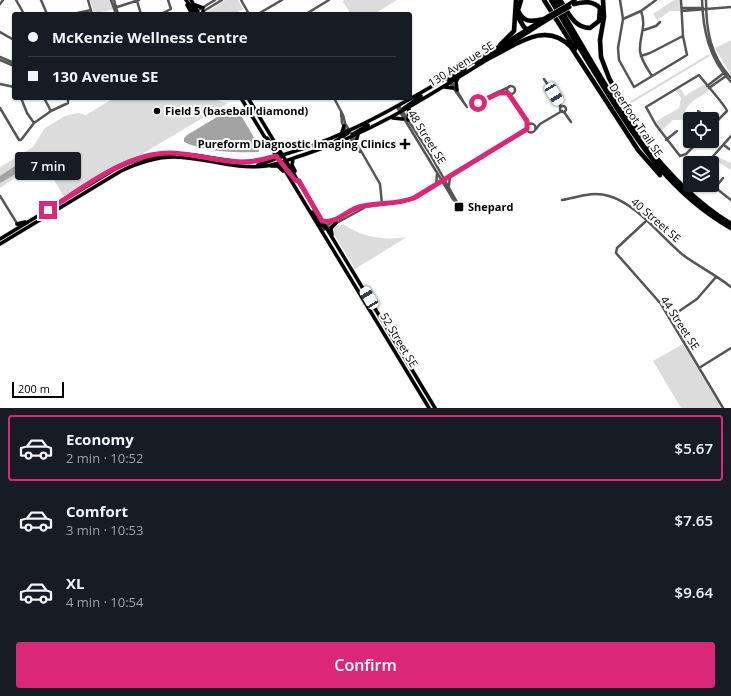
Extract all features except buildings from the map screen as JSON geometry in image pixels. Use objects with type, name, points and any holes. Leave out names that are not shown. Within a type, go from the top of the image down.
[{"type":"highway","points":[[500,45],[514,31],[516,0]]},
{"type":"highway","points":[[521,0],[518,10],[523,19],[529,21],[547,18]]},
{"type":"highway","points":[[544,0],[580,55],[599,80]]},
{"type":"highway","name":"Deerfoot Trail SE","points":[[551,0],[644,151],[662,173],[693,201],[730,226]]},
{"type":"highway","name":"Deerfoot Trail SE","points":[[555,0],[647,149],[678,183],[730,226]]},
{"type":"highway","points":[[560,0],[572,19],[582,27],[590,28],[599,21],[601,12],[598,6],[587,2],[572,4]]},
{"type":"highway","points":[[599,0],[604,12]]},
{"type":"highway","points":[[603,0],[604,12],[600,40],[602,62],[647,149]]},
{"type":"highway","points":[[515,6],[518,19],[527,30]]},
{"type":"highway","points":[[487,59],[536,35],[550,35],[566,42],[578,57],[638,150],[673,188],[693,201]]},
{"type":"highway","points":[[718,215],[731,220]]},
{"type":"main road","points":[[191,0],[194,5],[195,12]]},
{"type":"main road","points":[[185,1],[194,12]]},
{"type":"main road","points":[[185,1],[188,12]]},
{"type":"main road","name":"130 Avenue SE","points":[[0,243],[103,181],[136,164],[154,159],[173,157],[241,167],[254,167],[341,135],[358,134],[390,118],[422,93],[449,79],[500,45],[572,4]]},
{"type":"main road","points":[[194,5],[203,11]]},
{"type":"main road","name":"130 Avenue SE","points":[[0,239],[18,225],[30,221],[128,163],[149,156],[169,153],[194,155],[228,161],[252,162],[281,158],[294,158],[341,142],[350,134],[375,119],[409,108],[441,88],[449,79],[460,76],[487,59],[527,30]]},
{"type":"main road","points":[[449,79],[501,48],[520,34]]},
{"type":"main road","points":[[457,90],[456,82],[460,76]]},
{"type":"main road","points":[[441,88],[453,88]]},
{"type":"main road","name":"52 Street SE","points":[[242,100],[268,144],[281,158]]},
{"type":"main road","name":"52 Street SE","points":[[249,100],[279,148],[281,158],[289,177],[306,206],[332,238],[435,408]]},
{"type":"main road","points":[[408,120],[409,108]]},
{"type":"main road","points":[[390,118],[399,117],[403,119]]},
{"type":"main road","points":[[341,135],[344,126]]},
{"type":"main road","points":[[259,128],[295,180],[298,180]]},
{"type":"main road","points":[[327,147],[350,134]]},
{"type":"main road","points":[[341,142],[354,142],[358,134]]},
{"type":"main road","points":[[265,160],[270,154],[268,144]]},
{"type":"main road","points":[[279,148],[286,151],[300,149]]},
{"type":"main road","points":[[294,158],[292,165],[298,180]]},
{"type":"main road","points":[[103,181],[125,167],[128,163],[136,164]]},
{"type":"main road","points":[[241,167],[278,166],[289,177]]},
{"type":"main road","name":"52 Street SE","points":[[298,180],[322,221],[324,228],[430,408]]},
{"type":"main road","points":[[322,221],[335,222],[331,228],[332,238]]},
{"type":"main road","points":[[0,243],[16,232],[18,225],[29,226]]},
{"type":"street","points":[[0,4],[3,0]]},
{"type":"street","points":[[16,0],[23,12]]},
{"type":"street","points":[[41,0],[46,12]]},
{"type":"street","points":[[82,12],[91,10],[88,0]]},
{"type":"street","points":[[113,0],[116,12]]},
{"type":"street","points":[[115,8],[138,0],[141,12]]},
{"type":"street","points":[[165,12],[172,9],[168,0]]},
{"type":"street","points":[[203,11],[215,0]]},
{"type":"street","points":[[203,11],[222,0]]},
{"type":"street","points":[[241,0],[248,12]]},
{"type":"street","points":[[261,12],[282,0]]},
{"type":"street","points":[[309,12],[329,0]]},
{"type":"street","name":"130 Avenue SE","points":[[572,4],[581,0]]},
{"type":"street","points":[[620,0],[623,19],[618,48],[622,66],[634,87],[687,55],[683,36],[681,0]]},
{"type":"street","points":[[623,19],[641,11],[656,0]]},
{"type":"street","points":[[702,0],[710,44],[725,74],[731,82]]},
{"type":"street","points":[[704,9],[706,0]]},
{"type":"street","points":[[682,9],[731,7]]},
{"type":"street","points":[[641,11],[644,30],[640,50],[641,56],[652,76]]},
{"type":"street","points":[[644,30],[656,26],[660,22]]},
{"type":"street","points":[[0,32],[12,39]]},
{"type":"street","points":[[641,56],[683,36]]},
{"type":"street","points":[[0,57],[12,63]]},
{"type":"street","points":[[0,60],[12,63]]},
{"type":"street","points":[[725,74],[731,78]]},
{"type":"street","points":[[708,87],[725,74]]},
{"type":"street","points":[[692,148],[686,154],[680,156],[666,140],[646,110],[648,106],[698,75],[726,107],[727,110],[719,118]]},
{"type":"street","points":[[449,79],[453,88],[466,106]]},
{"type":"street","points":[[449,79],[466,106]]},
{"type":"street","points":[[545,79],[571,122]]},
{"type":"street","points":[[0,84],[12,87]]},
{"type":"street","points":[[466,106],[499,93],[508,87],[514,86],[515,102]]},
{"type":"street","points":[[324,228],[366,206],[412,199],[527,129],[527,121],[508,93],[508,87]]},
{"type":"street","points":[[499,93],[515,92]]},
{"type":"street","points":[[664,96],[668,101]]},
{"type":"street","points":[[22,100],[27,113],[34,123]]},
{"type":"street","points":[[45,100],[51,111]]},
{"type":"street","points":[[0,108],[18,140],[25,136],[34,123],[51,111],[68,103],[68,100]]},
{"type":"street","points":[[335,100],[341,110],[354,142],[380,184],[382,204]]},
{"type":"street","points":[[341,110],[344,126],[350,134]]},
{"type":"street","name":"48 Street SE","points":[[400,110],[403,119],[436,172],[443,180],[449,187],[457,203],[453,199],[443,180],[408,120],[400,110]]},
{"type":"street","points":[[527,129],[532,132],[540,124],[563,110]]},
{"type":"street","points":[[527,121],[535,125],[540,124]]},
{"type":"street","points":[[528,125],[532,124]]},
{"type":"street","points":[[535,125],[536,129]]},
{"type":"street","points":[[666,140],[677,131]]},
{"type":"street","points":[[714,156],[731,136]]},
{"type":"street","points":[[724,145],[729,149]]},
{"type":"street","points":[[436,172],[438,180],[436,185]]},
{"type":"street","points":[[449,187],[450,176]]},
{"type":"street","points":[[719,183],[723,178]]},
{"type":"street","points":[[719,191],[731,200]]},
{"type":"street","name":"40 Street SE","points":[[562,200],[585,194],[609,196],[625,204],[682,254],[731,287]]},
{"type":"street","points":[[0,196],[18,225]]},
{"type":"street","name":"44 Street SE","points":[[646,221],[615,251],[661,304],[723,408]]},
{"type":"street","points":[[669,318],[697,299],[716,277]]},
{"type":"street","points":[[699,368],[731,348]]},
{"type":"shaded area","points":[[90,0],[110,0],[113,10],[94,12]]},
{"type":"shaded area","points":[[225,0],[238,0],[243,9],[238,12],[207,12]]},
{"type":"shaded area","points":[[344,0],[397,0],[377,12],[350,12],[343,2]]},
{"type":"shaded area","points":[[674,0],[680,0],[680,11],[670,11],[657,20],[653,14]]},
{"type":"shaded area","points":[[731,40],[731,75],[715,48]]},
{"type":"shaded area","points":[[709,54],[710,56],[630,104],[629,102]]},
{"type":"shaded area","points":[[704,84],[709,90],[692,102],[685,112],[683,112],[683,121],[673,120],[661,131],[655,122],[679,108],[681,98],[675,91],[680,88],[685,96]]},
{"type":"shaded area","points":[[111,100],[216,100],[228,103],[142,154],[122,162],[120,165],[65,198],[43,163],[25,171],[0,188],[0,167],[33,147],[45,128],[65,116],[77,113],[86,115]]},
{"type":"shaded area","points":[[232,108],[235,108],[239,112],[259,146],[259,152],[211,150],[184,142],[184,138],[187,135]]},
{"type":"shaded area","points":[[30,156],[35,159],[35,163],[0,183],[0,176]]},
{"type":"shaded area","points":[[719,157],[731,163],[731,170],[719,163]]},
{"type":"shaded area","points":[[339,224],[340,226],[343,224],[358,232],[374,237],[407,237],[355,269],[334,234],[334,227]]},
{"type":"shaded area","points":[[683,344],[721,408],[681,408],[653,361]]},
{"type":"place","name":"Field 5 (baseball diamond)","points":[[157,111]]},
{"type":"place","name":"Pureform Diagnostic Imaging Clinics","points":[[405,144]]},
{"type":"place","name":"Shepard","points":[[459,207]]},
{"type":"route","points":[[48,210],[115,169],[134,160],[149,156],[169,153],[194,155],[213,160],[252,162],[276,156],[281,160],[295,180],[299,181],[322,221],[326,222],[335,220],[356,208],[392,204],[414,198],[527,129],[527,121],[508,93],[499,93],[478,103]]}]
